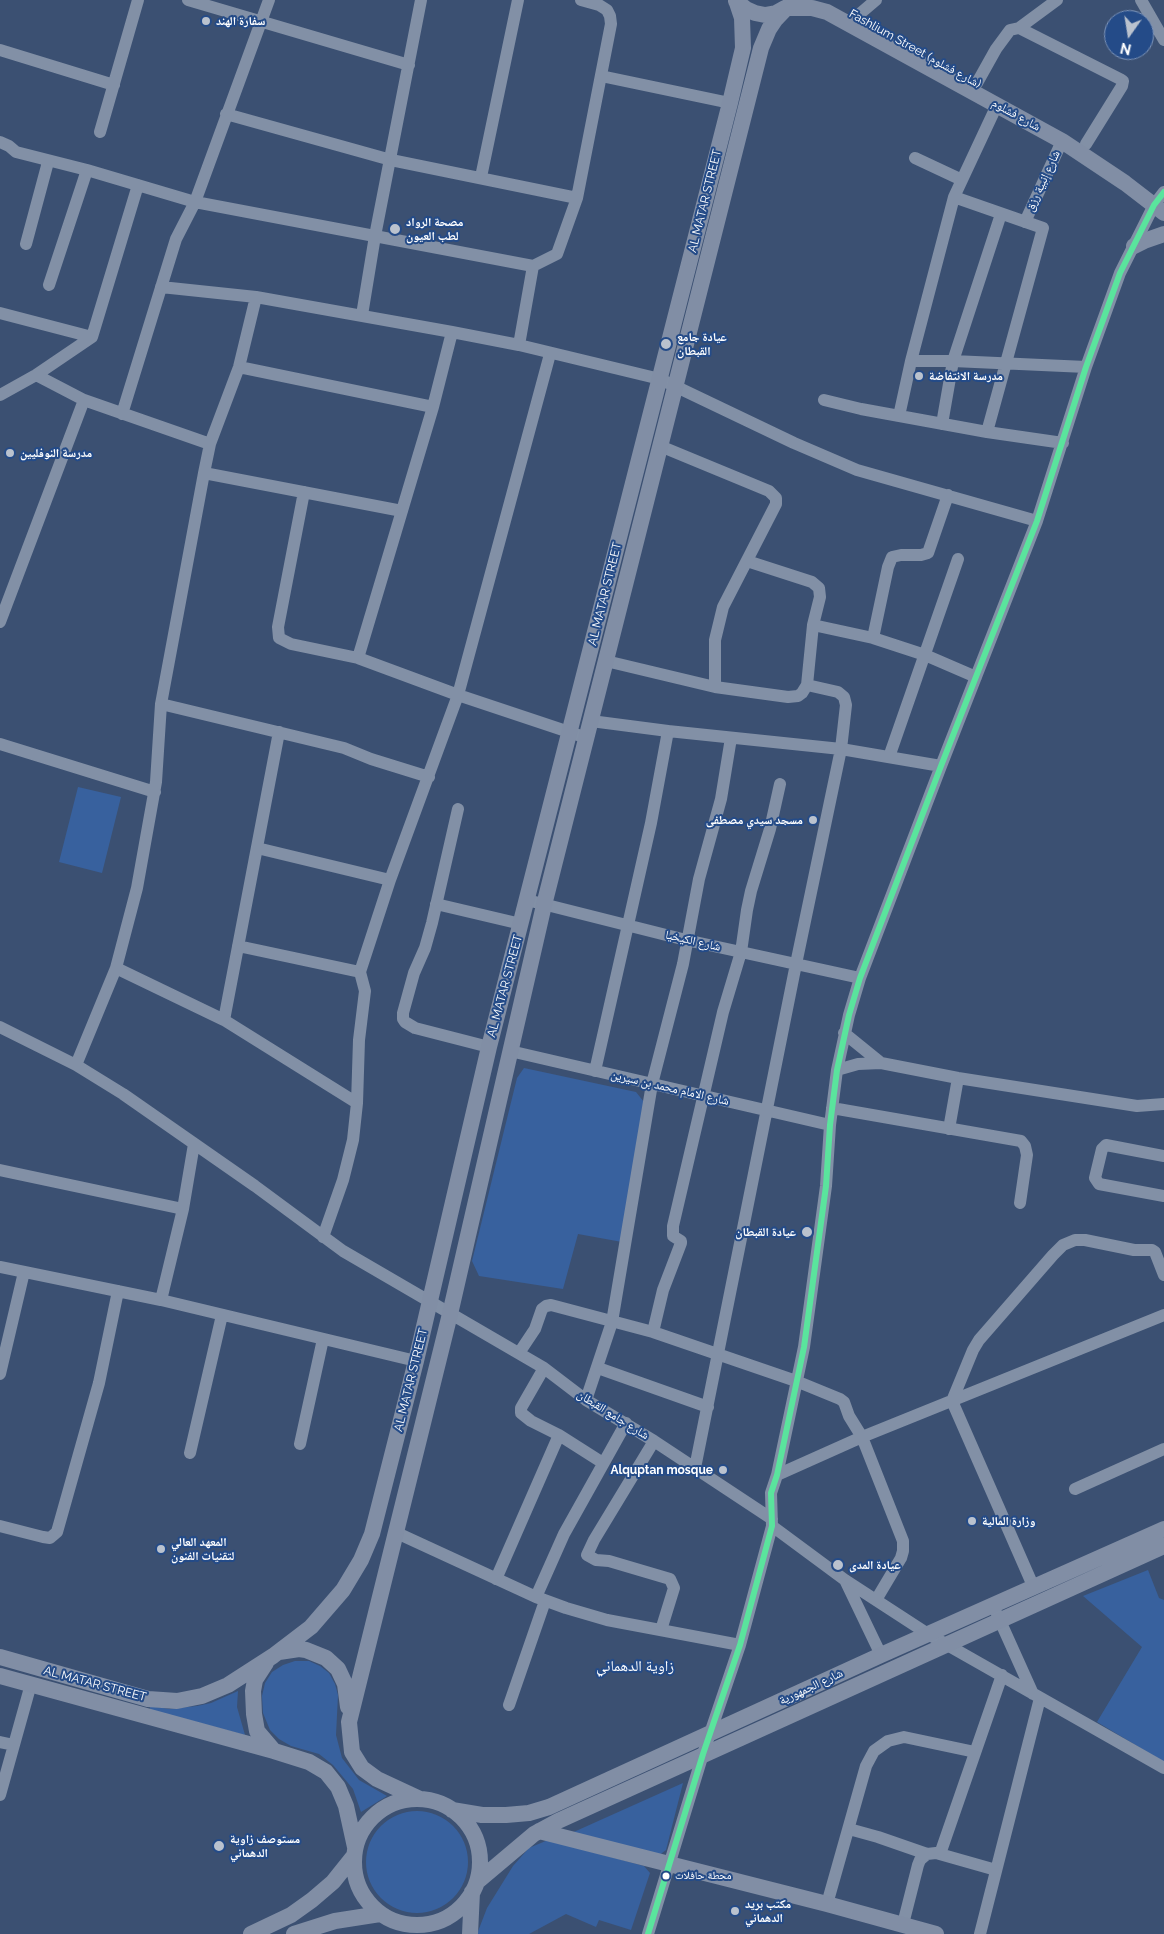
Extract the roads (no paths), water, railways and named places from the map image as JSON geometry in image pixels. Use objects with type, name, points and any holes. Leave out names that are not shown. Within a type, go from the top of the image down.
[{"type":"main road","name":"Fashlium Street (شارع فشلوم)","points":[[828,0],[858,23],[977,83],[1067,132],[1132,174],[1161,201]]},
{"type":"main road","points":[[736,1],[746,9],[766,15],[776,13],[790,4],[827,12],[858,23]]},
{"type":"main road","name":"AL MATAR STREET","points":[[0,1657],[132,1695],[163,1701],[177,1701],[202,1696],[220,1689],[312,1628],[328,1611],[361,1560],[372,1534],[416,1361],[490,1048],[730,103],[743,48],[742,18],[736,1]]},
{"type":"main road","points":[[349,1722],[450,1314],[544,904],[761,48],[769,30],[790,4]]},
{"type":"main road","name":"شارع فشلوم","points":[[858,23],[1062,141],[1125,183],[1161,201]]},
{"type":"main road","points":[[1134,246],[1164,234]]},
{"type":"main road","name":"شارع الجمهورية","points":[[475,1887],[539,1831],[703,1754],[948,1646],[1034,1588],[1164,1529]]},
{"type":"main road","name":"شارع الجمهورية","points":[[452,1810],[482,1815],[506,1815],[528,1813],[550,1807],[928,1634],[996,1613],[1164,1546]]},
{"type":"main road","points":[[274,1751],[257,1730],[253,1705],[255,1680],[262,1668],[275,1654],[299,1649],[326,1658],[338,1669],[346,1684],[352,1752],[362,1768],[377,1779],[420,1799],[436,1802],[452,1810],[468,1826],[474,1836],[480,1859],[470,1934]]},
{"type":"main road","name":"AL MATAR STREET","points":[[0,1676],[308,1762],[326,1772],[338,1787],[346,1806],[354,1852]]},
{"type":"main road","points":[[251,1934],[291,1915],[333,1882],[354,1852],[360,1833],[368,1821],[379,1812],[391,1804],[405,1800],[420,1799]]},
{"type":"main road","points":[[539,1831],[827,1904],[936,1934]]},
{"type":"main road","points":[[354,1852],[354,1874],[360,1891],[380,1914],[405,1929],[415,1925],[429,1924],[442,1920],[454,1913],[464,1904],[475,1887]]},
{"type":"main road","points":[[294,1934],[335,1921],[380,1914]]},
{"type":"street","points":[[100,132],[138,0]]},
{"type":"street","points":[[188,0],[409,65]]},
{"type":"street","points":[[122,414],[176,239],[195,202],[269,0]]},
{"type":"street","points":[[362,316],[375,236],[421,0]]},
{"type":"street","points":[[481,177],[518,0]]},
{"type":"street","points":[[0,142],[16,152],[48,162],[87,170],[195,202],[533,266],[557,254],[577,198],[611,24],[610,16],[606,10],[599,5],[581,0]]},
{"type":"street","points":[[858,23],[876,0]]},
{"type":"street","points":[[977,83],[1010,30],[1019,28],[1057,0]]},
{"type":"street","points":[[1141,0],[1164,40]]},
{"type":"street","points":[[1019,28],[1123,81],[1122,86],[1086,144]]},
{"type":"street","points":[[0,50],[114,85]]},
{"type":"street","points":[[601,76],[730,103]]},
{"type":"street","points":[[899,416],[954,197],[997,105]]},
{"type":"street","points":[[226,114],[391,160],[577,198]]},
{"type":"street","name":"شارع إنبية رزق","points":[[1025,222],[1062,141]]},
{"type":"street","points":[[915,158],[962,180]]},
{"type":"street","points":[[26,244],[48,162]]},
{"type":"street","points":[[49,285],[87,170]]},
{"type":"street","points":[[563,195],[581,176]]},
{"type":"street","points":[[0,396],[36,375],[92,337],[138,185]]},
{"type":"street","points":[[954,197],[1043,228],[987,432]]},
{"type":"street","points":[[648,1934],[703,1754],[740,1645],[772,1523],[771,1493],[777,1475],[804,1347],[825,1196],[830,1125],[837,1070],[844,1033],[860,978],[1037,521],[1086,367],[1120,273],[1161,201]]},
{"type":"street","points":[[942,424],[953,361],[1001,214]]},
{"type":"street","points":[[519,345],[533,266]]},
{"type":"street","points":[[162,287],[256,297],[452,332],[519,345],[660,379],[794,443],[856,470],[1037,521]]},
{"type":"street","points":[[76,1065],[116,968],[137,888],[155,792],[162,704],[204,473],[210,444],[240,367],[256,297]]},
{"type":"street","points":[[0,313],[92,337]]},
{"type":"street","points":[[358,658],[433,407],[452,332]]},
{"type":"street","points":[[323,1237],[349,1158],[358,1103],[359,1040],[365,991],[360,972],[390,880],[458,695],[550,354]]},
{"type":"street","points":[[912,361],[1086,367]]},
{"type":"street","points":[[240,367],[433,407]]},
{"type":"street","points":[[36,375],[84,400],[210,444]]},
{"type":"street","points":[[0,622],[84,400]]},
{"type":"street","points":[[824,400],[942,424],[1063,443]]},
{"type":"street","points":[[660,446],[769,491],[774,495],[776,504],[723,607],[716,640],[715,687]]},
{"type":"street","points":[[204,473],[402,511]]},
{"type":"street","points":[[304,492],[277,634],[279,638],[291,644],[358,658],[458,695],[528,717],[570,734],[587,738]]},
{"type":"street","points":[[873,638],[888,568],[892,558],[901,555],[928,553],[948,495]]},
{"type":"street","points":[[889,757],[958,559]]},
{"type":"street","points":[[606,662],[715,687],[793,698],[802,693],[807,685],[813,625],[820,592],[816,584],[747,561]]},
{"type":"street","points":[[813,625],[873,638],[925,655],[976,677]]},
{"type":"street","points":[[695,1468],[766,1110],[841,749],[846,705],[844,697],[838,692],[807,685]]},
{"type":"street","points":[[162,704],[344,748],[371,759],[429,777]]},
{"type":"street","points":[[591,721],[841,749],[941,766]]},
{"type":"street","points":[[595,1072],[651,823],[668,731]]},
{"type":"street","points":[[224,1020],[279,732]]},
{"type":"street","points":[[586,1400],[612,1322],[652,1084],[683,964],[699,878],[721,799],[731,738]]},
{"type":"street","points":[[0,744],[155,792]]},
{"type":"street","points":[[653,1332],[663,1290],[681,1243],[681,1241],[673,1236],[673,1226],[723,1012],[741,952],[747,910],[770,829],[780,784]]},
{"type":"street","points":[[458,809],[425,948],[414,973],[402,1013],[405,1022],[415,1028],[490,1048]]},
{"type":"street","points":[[257,848],[390,880]]},
{"type":"street","name":"شارع الكيخيا","points":[[527,900],[686,940],[860,978]]},
{"type":"street","points":[[436,904],[521,924]]},
{"type":"street","points":[[238,946],[360,972]]},
{"type":"street","points":[[116,968],[224,1020],[358,1103]]},
{"type":"street","name":"شارع جامع القبطان","points":[[0,1027],[76,1065],[123,1094],[323,1237],[367,1266],[544,1368],[586,1400],[695,1468],[772,1523],[845,1580],[928,1634],[1036,1696],[1163,1765]]},
{"type":"street","points":[[844,1033],[881,1063]]},
{"type":"street","name":"شارع الامام محمد بن سيرين","points":[[510,1051],[830,1125]]},
{"type":"street","points":[[837,1070],[858,1064],[881,1063],[958,1078],[1137,1106],[1164,1104]]},
{"type":"street","points":[[949,1128],[958,1078]]},
{"type":"street","points":[[832,1108],[1018,1140],[1024,1144],[1027,1155],[1020,1203]]},
{"type":"street","points":[[161,1300],[183,1209],[194,1144]]},
{"type":"street","points":[[1164,1156],[1106,1145],[1102,1148],[1095,1178],[1100,1184],[1164,1196]]},
{"type":"street","points":[[0,1170],[183,1209]]},
{"type":"street","points":[[1034,1588],[952,1400],[979,1340],[1063,1245],[1075,1240],[1086,1240],[1134,1250],[1152,1250],[1155,1252],[1164,1276]]},
{"type":"street","points":[[0,1267],[161,1300],[416,1361]]},
{"type":"street","points":[[0,1374],[24,1272]]},
{"type":"street","points":[[0,1526],[50,1538],[58,1532],[99,1383],[118,1291]]},
{"type":"street","points":[[520,1353],[535,1329],[542,1309],[546,1306],[554,1305],[653,1332],[718,1356],[796,1381],[840,1399],[844,1402],[849,1416],[862,1437],[903,1541],[904,1548],[901,1558],[876,1600]]},
{"type":"street","points":[[190,1452],[222,1315]]},
{"type":"street","points":[[777,1475],[862,1437],[1164,1315]]},
{"type":"street","points":[[300,1444],[323,1339]]},
{"type":"street","points":[[544,1368],[521,1408],[521,1413],[531,1421],[559,1435],[603,1463]]},
{"type":"street","points":[[598,1368],[708,1408]]},
{"type":"street","points":[[509,1705],[541,1599],[564,1534],[626,1424]]},
{"type":"street","points":[[496,1578],[559,1435]]},
{"type":"street","points":[[654,1441],[594,1540],[587,1555],[596,1560],[609,1561],[670,1579],[674,1588],[662,1630]]},
{"type":"street","points":[[1075,1489],[1164,1449]]},
{"type":"street","points":[[397,1533],[541,1599],[607,1620],[740,1645]]},
{"type":"street","points":[[845,1580],[881,1655]]},
{"type":"street","points":[[980,1934],[1036,1696],[996,1613]]},
{"type":"street","points":[[940,1854],[1002,1675]]},
{"type":"street","points":[[0,1795],[31,1684]]},
{"type":"street","points":[[827,1904],[869,1758],[880,1745],[896,1738],[913,1738],[975,1752]]},
{"type":"street","points":[[0,1742],[14,1745]]},
{"type":"street","points":[[848,1829],[927,1854],[936,1853],[996,1870]]},
{"type":"street","points":[[903,1924],[918,1865],[920,1860],[927,1854]]},
{"type":"place","name":"سفارة الهند","points":[[206,21]]},
{"type":"place","name":"مصحة الرواد لطب العيون","points":[[395,229]]},
{"type":"place","name":"عيادة جامع القبطان","points":[[666,344]]},
{"type":"place","name":"مدرسة الانتفاضة","points":[[919,376]]},
{"type":"place","name":"مدرسة النوفليين","points":[[10,453]]},
{"type":"place","name":"مسجد سيدي مصطفى","points":[[813,820]]},
{"type":"place","name":"عيادة القبطان","points":[[807,1232]]},
{"type":"place","name":"Alquptan mosque","points":[[723,1470]]},
{"type":"place","name":"وزارة المالية","points":[[972,1521]]},
{"type":"place","name":"المعهد العالي لتقنيات الفنون","points":[[161,1549]]},
{"type":"place","name":"عيادة المدى","points":[[838,1565]]},
{"type":"place","name":"مستوصف زاوية الدهماني","points":[[219,1846]]},
{"type":"place","name":"محطة حافلات","points":[[666,1876]]},
{"type":"place","name":"مكتب بريد الدهماني","points":[[735,1911]]},
{"type":"district","name":"زاوية الدهماني","points":[[635,1666]]}]
